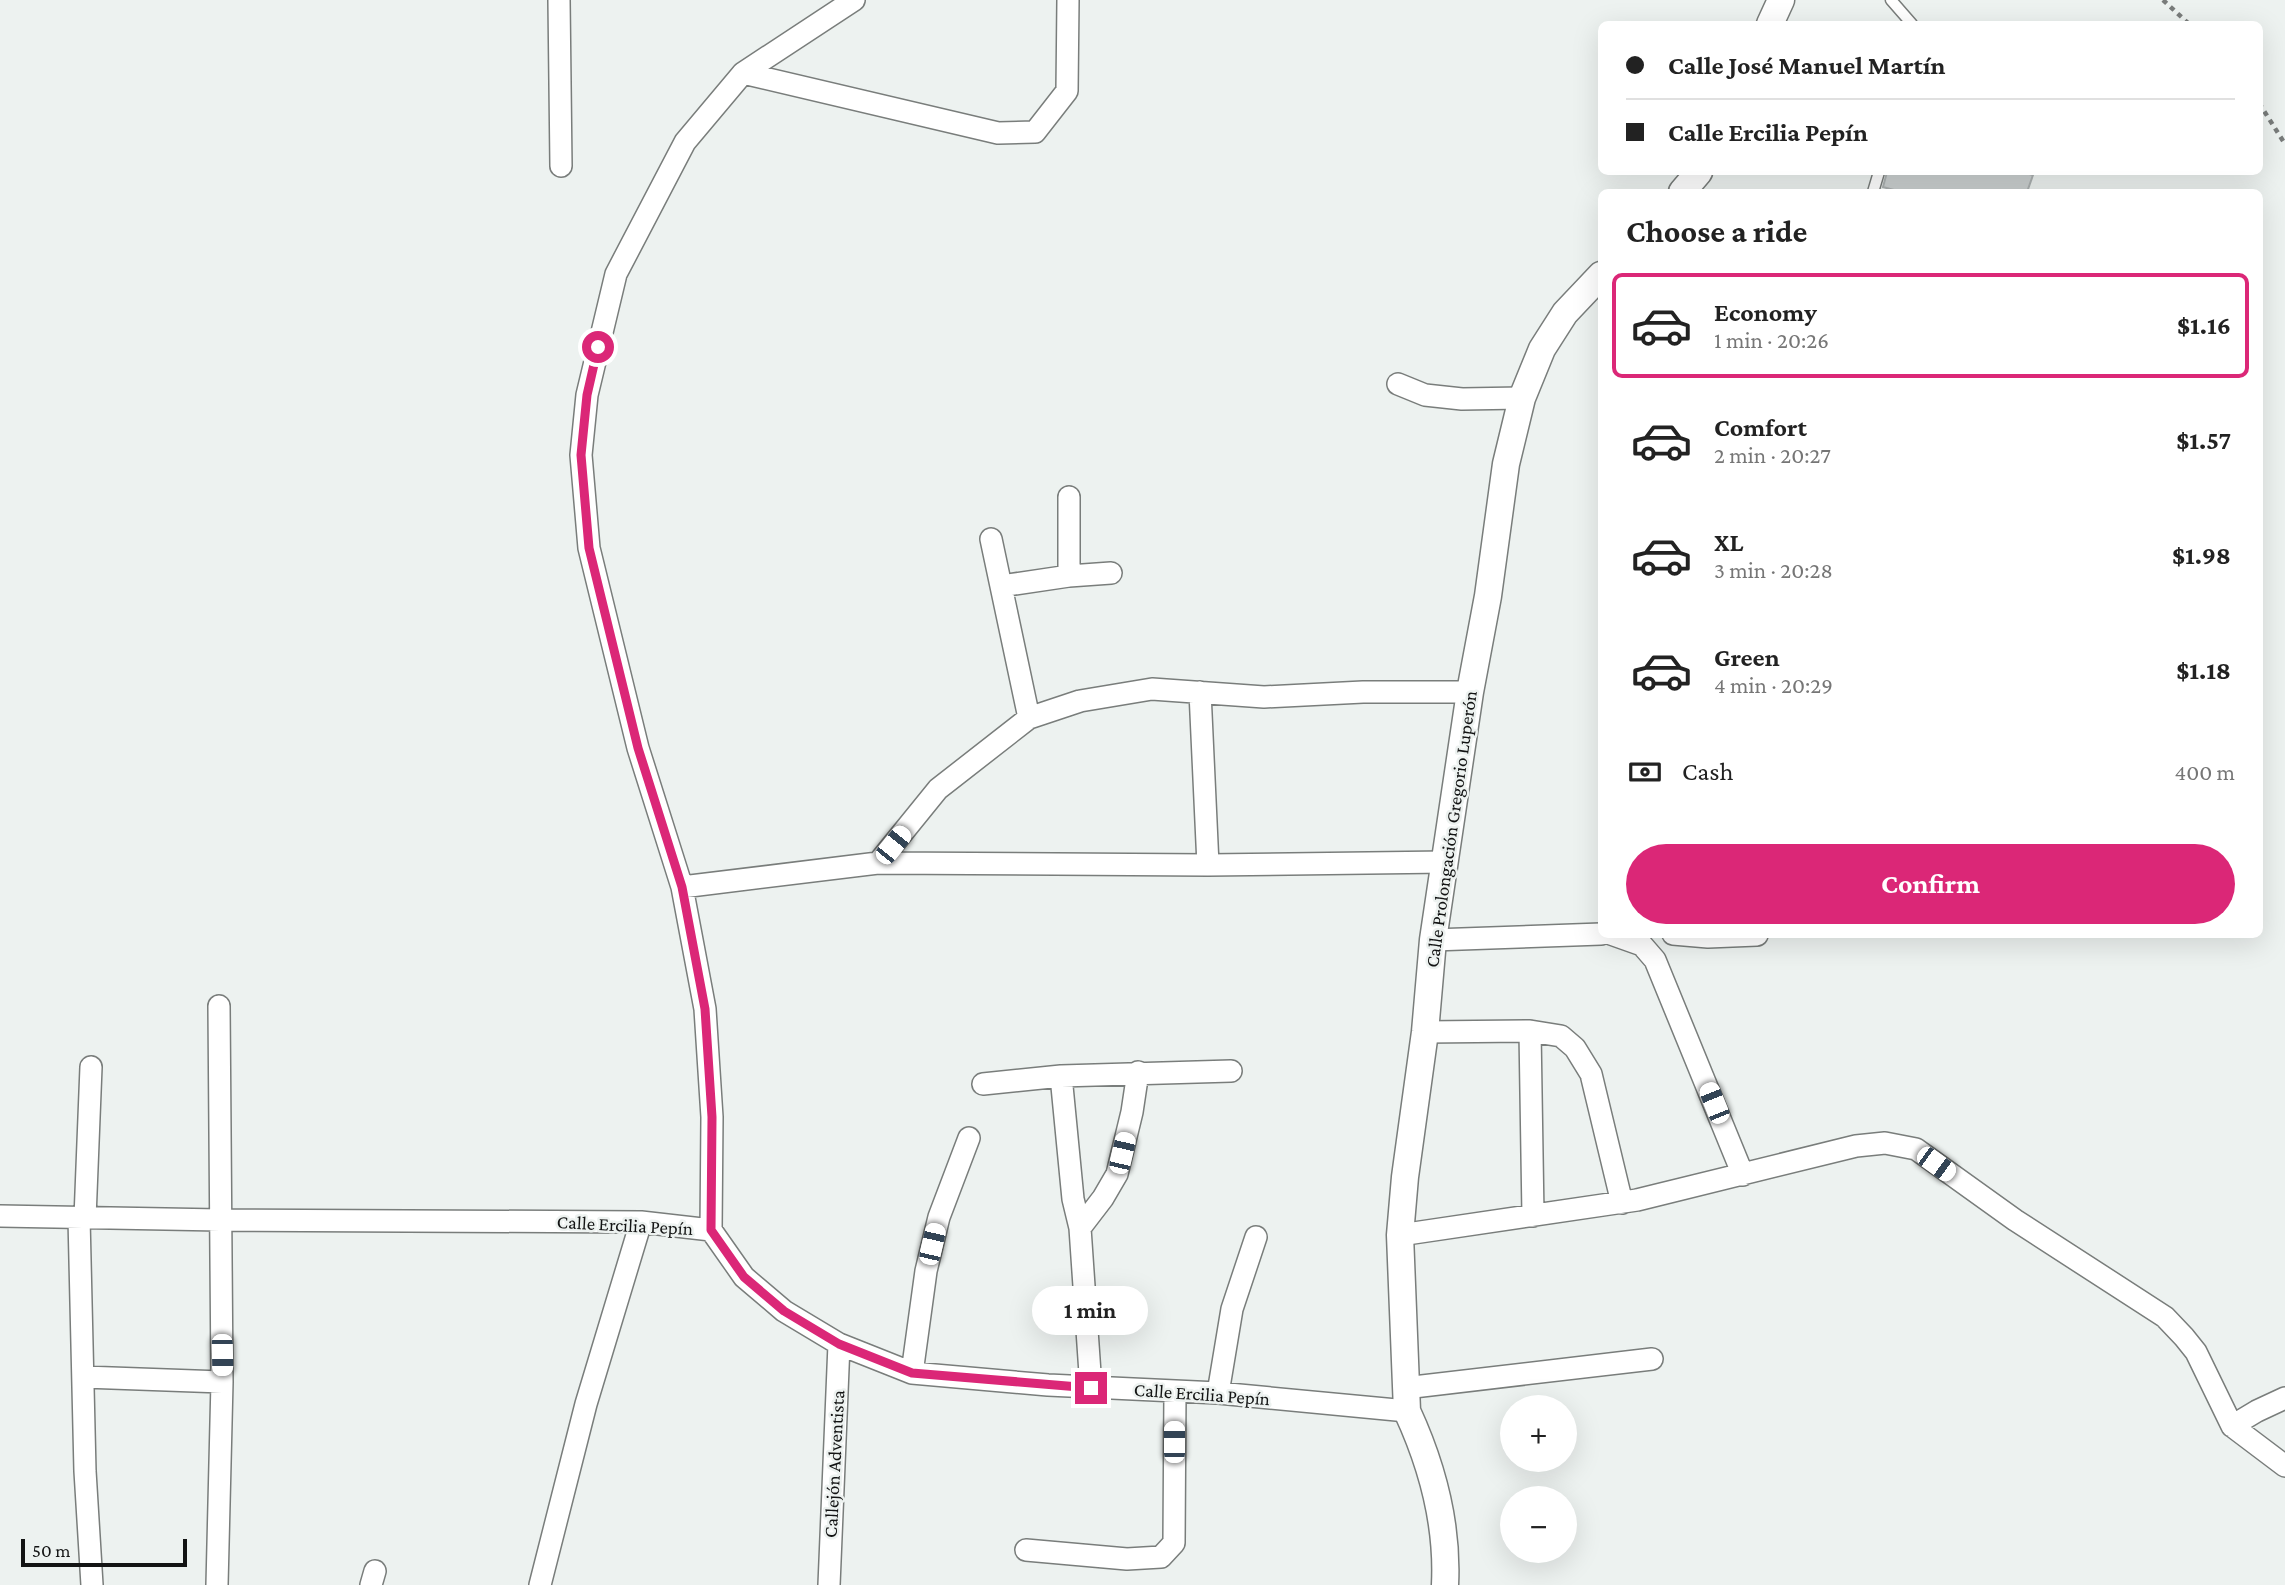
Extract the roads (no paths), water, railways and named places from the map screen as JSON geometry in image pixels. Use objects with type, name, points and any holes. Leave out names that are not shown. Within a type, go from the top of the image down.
[{"type":"street","points":[[559,0],[561,166]]},
{"type":"street","points":[[711,1230],[712,1117],[705,1009],[682,887],[638,748],[589,548],[581,455],[587,395],[616,274],[685,142],[743,73],[854,0]]},
{"type":"street","points":[[743,73],[998,132],[1035,132],[1067,91],[1068,0]]},
{"type":"street","points":[[1771,21],[1781,0]]},
{"type":"street","points":[[1685,189],[1696,175]]},
{"type":"street","name":"Calle Prolongación Gregorio Luperón","points":[[1406,1399],[1401,1235],[1405,1177],[1425,1032],[1433,940],[1470,692],[1488,596],[1506,464],[1522,398],[1542,349],[1565,313],[1598,278]]},
{"type":"street","points":[[1398,384],[1425,395],[1462,399],[1522,398]]},
{"type":"street","points":[[1069,497],[1069,576]]},
{"type":"street","points":[[991,539],[1029,718]]},
{"type":"street","points":[[1001,586],[1111,573]]},
{"type":"street","points":[[878,863],[938,789],[1029,718],[1080,701],[1152,689],[1264,696],[1470,692]]},
{"type":"street","points":[[1200,692],[1208,865]]},
{"type":"street","points":[[682,887],[878,863],[1208,865],[1446,862]]},
{"type":"street","points":[[1433,940],[1598,934]]},
{"type":"street","points":[[1650,940],[1654,960],[1743,1175]]},
{"type":"street","points":[[217,1585],[222,1382],[219,1006]]},
{"type":"street","points":[[1425,1032],[1530,1031],[1561,1036],[1576,1048],[1591,1074],[1622,1203]]},
{"type":"street","points":[[1530,1031],[1533,1216]]},
{"type":"street","points":[[92,1067],[82,1219],[85,1471],[92,1585]]},
{"type":"street","points":[[983,1084],[1061,1076],[1231,1071]]},
{"type":"street","points":[[1080,1228],[1117,1174],[1138,1072]]},
{"type":"street","points":[[1061,1076],[1073,1199],[1080,1228],[1091,1388]]},
{"type":"street","points":[[912,1373],[926,1271],[939,1217],[969,1138]]},
{"type":"street","points":[[1401,1235],[1622,1203],[1856,1146],[1885,1143],[1916,1149],[2015,1220],[2165,1317],[2185,1337],[2196,1353],[2232,1426],[2285,1466]]},
{"type":"street","name":"Calle Ercilia Pepín","points":[[0,1216],[82,1219],[641,1222],[711,1230],[744,1277],[784,1311],[839,1344],[912,1373],[1091,1388],[1406,1399],[1652,1359]]},
{"type":"street","points":[[545,1582],[586,1404],[641,1222]]},
{"type":"street","points":[[1218,1393],[1232,1309],[1256,1237]]},
{"type":"street","name":"Callejón Adventista","points":[[829,1585],[839,1344]]},
{"type":"street","points":[[84,1377],[222,1382]]},
{"type":"street","points":[[1026,1550],[1127,1559],[1161,1557],[1174,1543],[1175,1392]]},
{"type":"street","points":[[2232,1426],[2285,1398]]},
{"type":"street","points":[[1406,1399],[1435,1487],[1443,1528],[1446,1585]]},
{"type":"lane","points":[[1891,0],[1909,21]]}]
